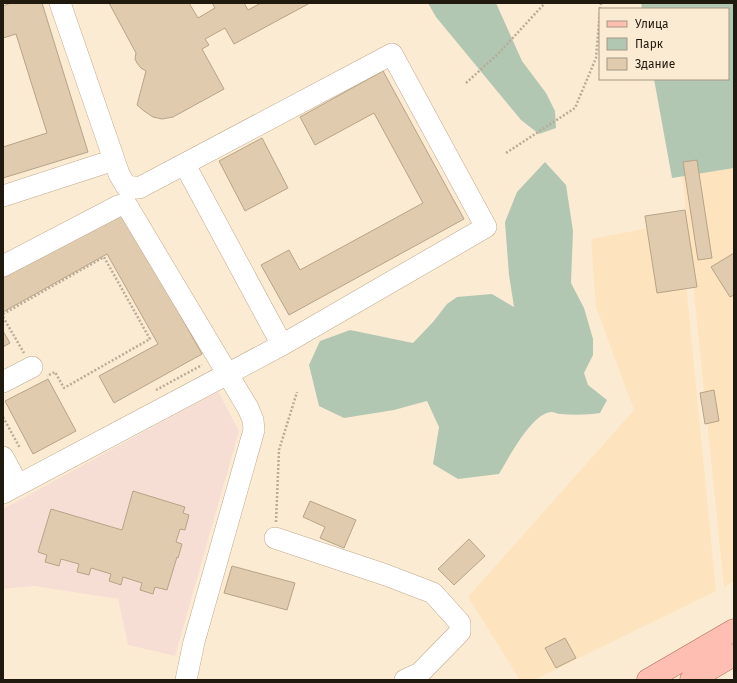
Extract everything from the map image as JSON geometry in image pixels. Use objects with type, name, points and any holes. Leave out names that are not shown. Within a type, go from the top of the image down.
[{"type":"main road","points":[[648,680],[734,630]]},
{"type":"main road","points":[[691,680],[734,655]]},
{"type":"lane","points":[[11,489],[282,345],[486,227],[392,54],[140,188],[126,186],[118,174],[60,3]]},
{"type":"lane","points":[[3,196],[114,160]]},
{"type":"lane","points":[[185,165],[282,345]]},
{"type":"lane","points":[[3,266],[118,206],[126,204],[223,377],[248,408],[253,420],[254,430],[194,642],[186,680]]},
{"type":"lane","points":[[3,382],[32,367]]},
{"type":"lane","points":[[11,489],[13,456]]},
{"type":"lane","points":[[275,538],[386,575],[433,593],[460,623],[460,632],[420,674],[405,680]]},
{"type":"path","points":[[466,83],[500,53],[546,3]]},
{"type":"path","points":[[506,153],[575,108],[596,58],[599,21]]},
{"type":"path","points":[[104,257],[150,339],[64,388],[55,372],[39,381],[32,367],[3,316],[104,257]]},
{"type":"path","points":[[152,392],[208,362],[223,377]]},
{"type":"path","points":[[275,538],[279,450],[297,392]]},
{"type":"path","points":[[3,417],[13,456]]},
{"type":"shaded area","points":[[734,168],[734,581],[724,587],[682,175]]},
{"type":"shaded area","points":[[680,222],[716,591],[534,680],[520,680],[468,597],[634,410],[596,307],[591,239]]},
{"type":"shaded area","points":[[218,391],[239,431],[175,656],[128,645],[118,599],[34,586],[3,589],[3,509]]},
{"type":"green space","points":[[428,3],[496,3],[522,61],[546,93],[555,111],[556,128],[539,134],[521,120],[436,17]]},
{"type":"green space","points":[[641,3],[734,3],[734,168],[672,178],[654,80],[729,80],[729,8],[642,8]]},
{"type":"green space","points":[[545,162],[566,185],[573,231],[571,283],[584,308],[593,339],[593,355],[584,373],[588,385],[607,400],[600,413],[575,415],[551,412],[544,414],[536,420],[521,438],[499,474],[458,479],[433,464],[439,427],[427,401],[394,410],[344,418],[319,406],[309,365],[320,341],[350,330],[413,343],[433,322],[447,304],[457,297],[492,294],[514,307],[509,275],[505,222],[517,192]]},
{"type":"building","points":[[11,3],[42,3],[88,152],[3,178],[3,147],[47,133],[16,34],[3,38],[3,6]]},
{"type":"building","points":[[109,3],[189,3],[198,18],[215,8],[212,3],[244,3],[248,10],[261,3],[310,3],[234,44],[225,28],[205,39],[209,45],[202,49],[224,89],[173,117],[162,119],[153,117],[137,105],[146,71],[137,63],[135,59],[136,53]]},
{"type":"building","points":[[383,71],[464,219],[289,315],[261,265],[289,250],[300,270],[423,203],[374,113],[315,145],[300,117]]},
{"type":"building","points":[[262,138],[288,188],[245,211],[219,161]]},
{"type":"building","points":[[697,160],[712,258],[698,260],[683,162]]},
{"type":"building","points":[[121,210],[202,354],[114,403],[99,376],[158,344],[107,254],[3,312],[3,276]]},
{"type":"building","points":[[685,210],[697,287],[657,293],[645,216]]},
{"type":"building","points":[[734,253],[734,295],[730,297],[711,267]]},
{"type":"building","points":[[3,331],[10,343],[3,347]]},
{"type":"building","points":[[48,379],[76,431],[33,454],[5,401]]},
{"type":"building","points":[[714,390],[719,421],[705,424],[700,393]]},
{"type":"building","points":[[133,491],[185,507],[183,513],[189,515],[185,530],[180,529],[176,542],[182,544],[167,590],[155,587],[153,594],[140,590],[142,583],[123,577],[121,585],[109,581],[111,574],[91,568],[89,575],[77,572],[79,564],[61,559],[59,566],[45,562],[47,555],[38,552],[51,509],[122,530]]},
{"type":"building","points":[[310,501],[356,520],[344,548],[320,538],[325,527],[303,517]]},
{"type":"building","points":[[469,539],[485,556],[454,585],[438,569]]},
{"type":"building","points":[[232,566],[295,583],[287,610],[224,593]]},
{"type":"building","points":[[565,638],[576,658],[556,668],[545,648]]}]
